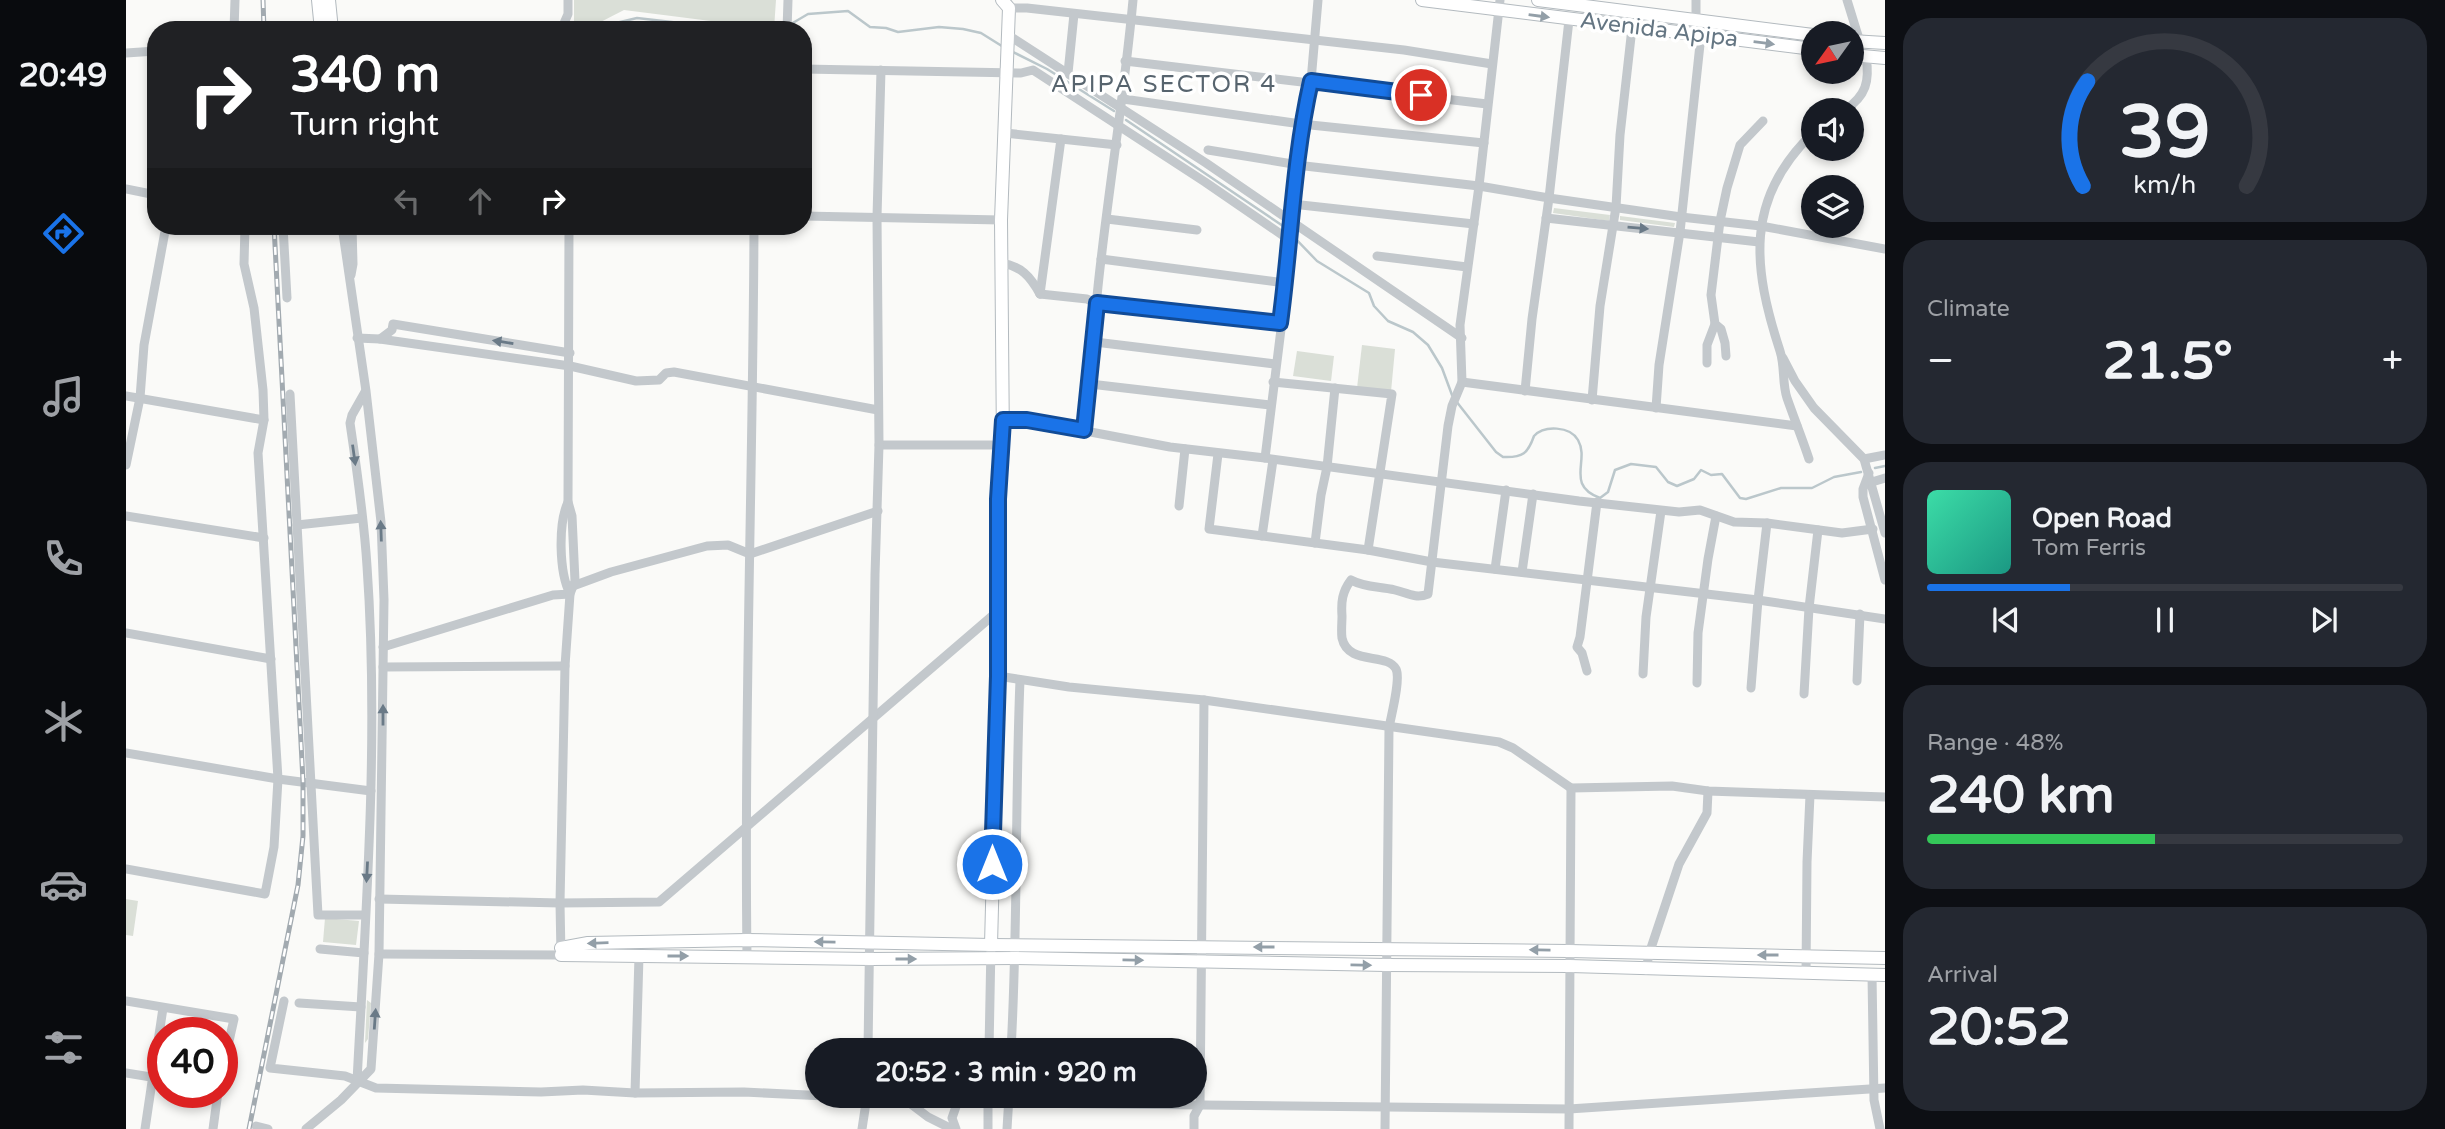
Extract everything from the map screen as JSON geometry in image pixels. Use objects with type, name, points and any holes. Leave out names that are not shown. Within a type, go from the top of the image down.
[{"type":"street","points":[[234,0],[234,21]]},
{"type":"street","points":[[318,0],[320,21]]},
{"type":"street","points":[[329,0],[331,21]]},
{"type":"street","points":[[565,21],[568,0]]},
{"type":"street","points":[[787,21],[788,0]]},
{"type":"street","points":[[1084,430],[1095,342],[1101,259],[1133,0]]},
{"type":"street","points":[[1262,536],[1269,459],[1270,405],[1288,273],[1288,239],[1301,124],[1311,81],[1318,0]]},
{"type":"street","name":"Avenida Apipa","points":[[1422,0],[1499,5],[1569,20],[1801,48]]},
{"type":"street","name":"Avenida Apipa","points":[[1538,0],[1801,33]]},
{"type":"street","points":[[1696,0],[1696,20]]},
{"type":"street","points":[[1847,0],[1852,21]]},
{"type":"street","points":[[989,1038],[998,676],[998,499],[1003,445],[1001,220],[1008,35],[1005,4],[1131,21],[1404,50],[1492,64]]},
{"type":"street","points":[[1385,1129],[1389,728],[1397,678],[1396,669],[1386,661],[1360,657],[1346,647],[1342,639],[1343,595],[1351,580],[1372,588],[1392,589],[1423,596],[1428,594],[1450,416],[1462,382],[1460,325],[1499,5]]},
{"type":"street","points":[[1068,73],[1074,14]]},
{"type":"street","points":[[1525,391],[1569,20]]},
{"type":"street","points":[[1592,400],[1600,306],[1616,207],[1620,135],[1632,28]]},
{"type":"street","points":[[1008,35],[1122,104],[1462,338]]},
{"type":"street","points":[[1656,408],[1659,365],[1680,232],[1701,35]]},
{"type":"street","points":[[1864,42],[1885,43]]},
{"type":"street","points":[[126,53],[147,52]]},
{"type":"street","points":[[1858,98],[1864,93],[1868,70],[1866,57],[1885,58]]},
{"type":"street","points":[[1125,61],[1487,104]]},
{"type":"street","points":[[812,69],[1021,73],[1032,70],[1288,239]]},
{"type":"street","points":[[868,1038],[874,575],[879,445],[877,216],[881,70]]},
{"type":"street","points":[[1122,104],[1484,143]]},
{"type":"street","points":[[1707,363],[1707,345],[1715,324],[1711,288],[1727,188],[1740,145],[1763,121]]},
{"type":"street","points":[[1005,133],[1117,145]]},
{"type":"street","points":[[1040,294],[1061,139]]},
{"type":"street","points":[[1801,144],[1776,182],[1761,226],[1758,253],[1762,288],[1781,354],[1786,396],[1809,458]]},
{"type":"street","points":[[1208,150],[1386,177],[1479,186],[1681,217],[1761,226],[1885,249]]},
{"type":"street","points":[[126,190],[147,193]]},
{"type":"street","points":[[1292,204],[1474,224]]},
{"type":"street","points":[[812,216],[1001,220]]},
{"type":"street","points":[[1546,218],[1759,242]]},
{"type":"street","points":[[1107,219],[1198,230]]},
{"type":"street","points":[[126,465],[140,398],[144,345],[164,235]]},
{"type":"street","points":[[126,869],[265,894],[274,847],[278,779],[258,453],[264,420],[261,357],[244,264],[245,235]]},
{"type":"street","points":[[284,235],[287,298]]},
{"type":"street","points":[[306,1129],[341,1100],[371,1069],[379,954],[383,667],[381,522],[366,391],[343,235]]},
{"type":"street","points":[[350,280],[353,264],[352,235]]},
{"type":"street","points":[[561,952],[565,666],[571,590],[563,581],[562,515],[568,502],[569,235]]},
{"type":"street","points":[[747,957],[746,829],[754,235]]},
{"type":"street","points":[[1377,256],[1467,267]]},
{"type":"street","points":[[1101,259],[1285,283]]},
{"type":"street","points":[[1001,263],[1014,266],[1029,275],[1040,294]]},
{"type":"street","points":[[1040,294],[1280,323]]},
{"type":"street","points":[[380,339],[392,330],[393,324],[570,353]]},
{"type":"street","points":[[1715,324],[1723,335],[1726,356]]},
{"type":"street","points":[[357,338],[570,366],[636,381],[659,380],[666,373],[674,372],[878,410]]},
{"type":"street","points":[[1095,342],[1275,364]]},
{"type":"street","points":[[1781,354],[1795,381],[1814,408],[1864,459],[1884,528]]},
{"type":"street","points":[[1462,382],[1797,426]]},
{"type":"street","points":[[1273,383],[1392,394],[1368,551]]},
{"type":"street","points":[[1090,384],[1270,405]]},
{"type":"street","points":[[1315,543],[1327,467],[1335,388]]},
{"type":"street","points":[[357,1081],[371,791],[371,662],[367,565],[350,423],[366,391]]},
{"type":"street","points":[[290,394],[318,915],[365,915]]},
{"type":"street","points":[[126,396],[264,420]]},
{"type":"street","points":[[1003,420],[1027,420],[1185,449],[1442,483],[1661,511],[1700,510],[1734,522],[1854,533],[1873,529]]},
{"type":"street","points":[[879,445],[1003,445]]},
{"type":"street","points":[[1180,506],[1185,449]]},
{"type":"street","points":[[1218,454],[1209,529],[1432,562],[1705,593],[1885,619]]},
{"type":"street","points":[[1864,459],[1885,455]]},
{"type":"street","points":[[1870,477],[1885,478]]},
{"type":"street","points":[[1870,477],[1863,489],[1863,497],[1885,580]]},
{"type":"street","points":[[1495,569],[1506,490]]},
{"type":"street","points":[[1522,572],[1533,494]]},
{"type":"street","points":[[1587,671],[1582,653],[1577,647],[1597,502]]},
{"type":"street","points":[[1643,674],[1644,638],[1661,511]]},
{"type":"street","points":[[383,647],[571,590],[611,572],[707,546],[728,545],[750,554],[878,512]]},
{"type":"street","points":[[126,516],[264,538]]},
{"type":"street","points":[[1697,683],[1707,559],[1716,516]]},
{"type":"street","points":[[297,525],[362,518]]},
{"type":"street","points":[[1751,688],[1767,523]]},
{"type":"street","points":[[1804,694],[1809,608],[1818,530]]},
{"type":"street","points":[[379,899],[659,902],[998,611]]},
{"type":"street","points":[[1857,681],[1860,614]]},
{"type":"street","points":[[126,633],[271,659]]},
{"type":"street","points":[[383,667],[565,666]]},
{"type":"street","points":[[998,676],[1069,687],[1204,700],[1499,742],[1513,748],[1571,788],[1672,786],[1708,791],[1885,797]]},
{"type":"street","points":[[1012,1038],[1016,951],[1016,797],[1020,680]]},
{"type":"street","points":[[1201,1038],[1204,700]]},
{"type":"street","points":[[126,752],[278,779],[371,791]]},
{"type":"street","points":[[1569,1129],[1571,788]]},
{"type":"street","points":[[1646,970],[1679,864],[1707,813],[1708,791]]},
{"type":"street","points":[[1806,973],[1810,795]]},
{"type":"street","points":[[561,952],[588,943],[747,940],[871,943],[991,952]]},
{"type":"street","points":[[379,954],[561,952],[639,956],[871,959],[1016,951],[1202,947],[1885,958]]},
{"type":"street","points":[[320,949],[364,953]]},
{"type":"street","points":[[1016,951],[1202,962],[1570,966],[1878,975],[1874,1089],[1880,1129]]},
{"type":"street","points":[[635,1093],[639,956]]},
{"type":"street","points":[[126,1001],[221,1017]]},
{"type":"street","points":[[284,1001],[270,1068],[345,1076],[376,1088],[805,1094]]},
{"type":"street","points":[[299,1003],[361,1007]]},
{"type":"street","points":[[162,1017],[163,1008]]},
{"type":"street","points":[[126,1073],[147,1077]]},
{"type":"street","points":[[1207,1105],[1569,1109],[1885,1088]]},
{"type":"street","points":[[145,1129],[150,1108]]},
{"type":"street","points":[[213,1129],[216,1108]]},
{"type":"street","points":[[862,1129],[865,1108]]},
{"type":"street","points":[[916,1108],[954,1129]]},
{"type":"street","points":[[954,1129],[952,1118],[956,1108]]},
{"type":"street","points":[[988,1108],[988,1129]]},
{"type":"street","points":[[1007,1129],[1008,1108]]},
{"type":"street","points":[[1194,1129],[1194,1116],[1198,1108]]},
{"type":"street","points":[[256,1126],[268,1129]]},
{"type":"shaded area","points":[[574,0],[776,0],[775,21],[711,21],[624,10],[603,21],[574,21]]},
{"type":"shaded area","points":[[1554,208],[1610,215],[1609,221],[1553,213]]},
{"type":"shaded area","points":[[1620,216],[1675,223],[1674,227],[1620,220]]},
{"type":"shaded area","points":[[1362,345],[1395,349],[1391,392],[1357,388]]},
{"type":"shaded area","points":[[1297,351],[1334,356],[1331,381],[1293,376]]},
{"type":"shaded area","points":[[126,899],[138,901],[133,936],[126,935]]},
{"type":"shaded area","points":[[325,918],[359,921],[356,945],[323,942]]},
{"type":"shaded area","points":[[367,1000],[371,1003],[368,1039],[365,1043]]},
{"type":"waterway","points":[[796,21],[808,14],[848,11],[870,27],[898,32],[939,27],[963,29],[981,33],[1005,48]]},
{"type":"waterway","points":[[624,21],[637,18],[663,21]]},
{"type":"waterway","points":[[1011,51],[1047,69],[1114,111]]},
{"type":"waterway","points":[[1126,120],[1286,228]]},
{"type":"waterway","points":[[1290,233],[1317,261],[1369,293],[1374,306],[1388,321],[1413,332],[1428,345],[1442,368],[1452,395]]},
{"type":"waterway","points":[[1456,401],[1496,452],[1503,457],[1515,457],[1524,453],[1534,436],[1544,430],[1557,429],[1574,435],[1581,448],[1580,472],[1583,486],[1589,493],[1600,498],[1608,492],[1615,470],[1631,464],[1656,467],[1668,482],[1677,486],[1694,479],[1701,470],[1711,475],[1722,474],[1740,498],[1746,499],[1781,488],[1812,488],[1834,477],[1861,472]]},
{"type":"waterway","points":[[1875,468],[1885,466]]},
{"type":"railway","points":[[263,0],[264,21]]},
{"type":"railway","points":[[249,1129],[298,885],[303,836],[303,781],[274,235]]},
{"type":"district","name":"APIPA SECTOR 4","points":[[1164,84]]},
{"type":"route","points":[[992,864],[998,676],[998,499],[1003,420],[1027,420],[1084,430],[1097,303],[1280,323],[1288,273],[1288,239],[1301,124],[1311,81],[1421,95]]}]
